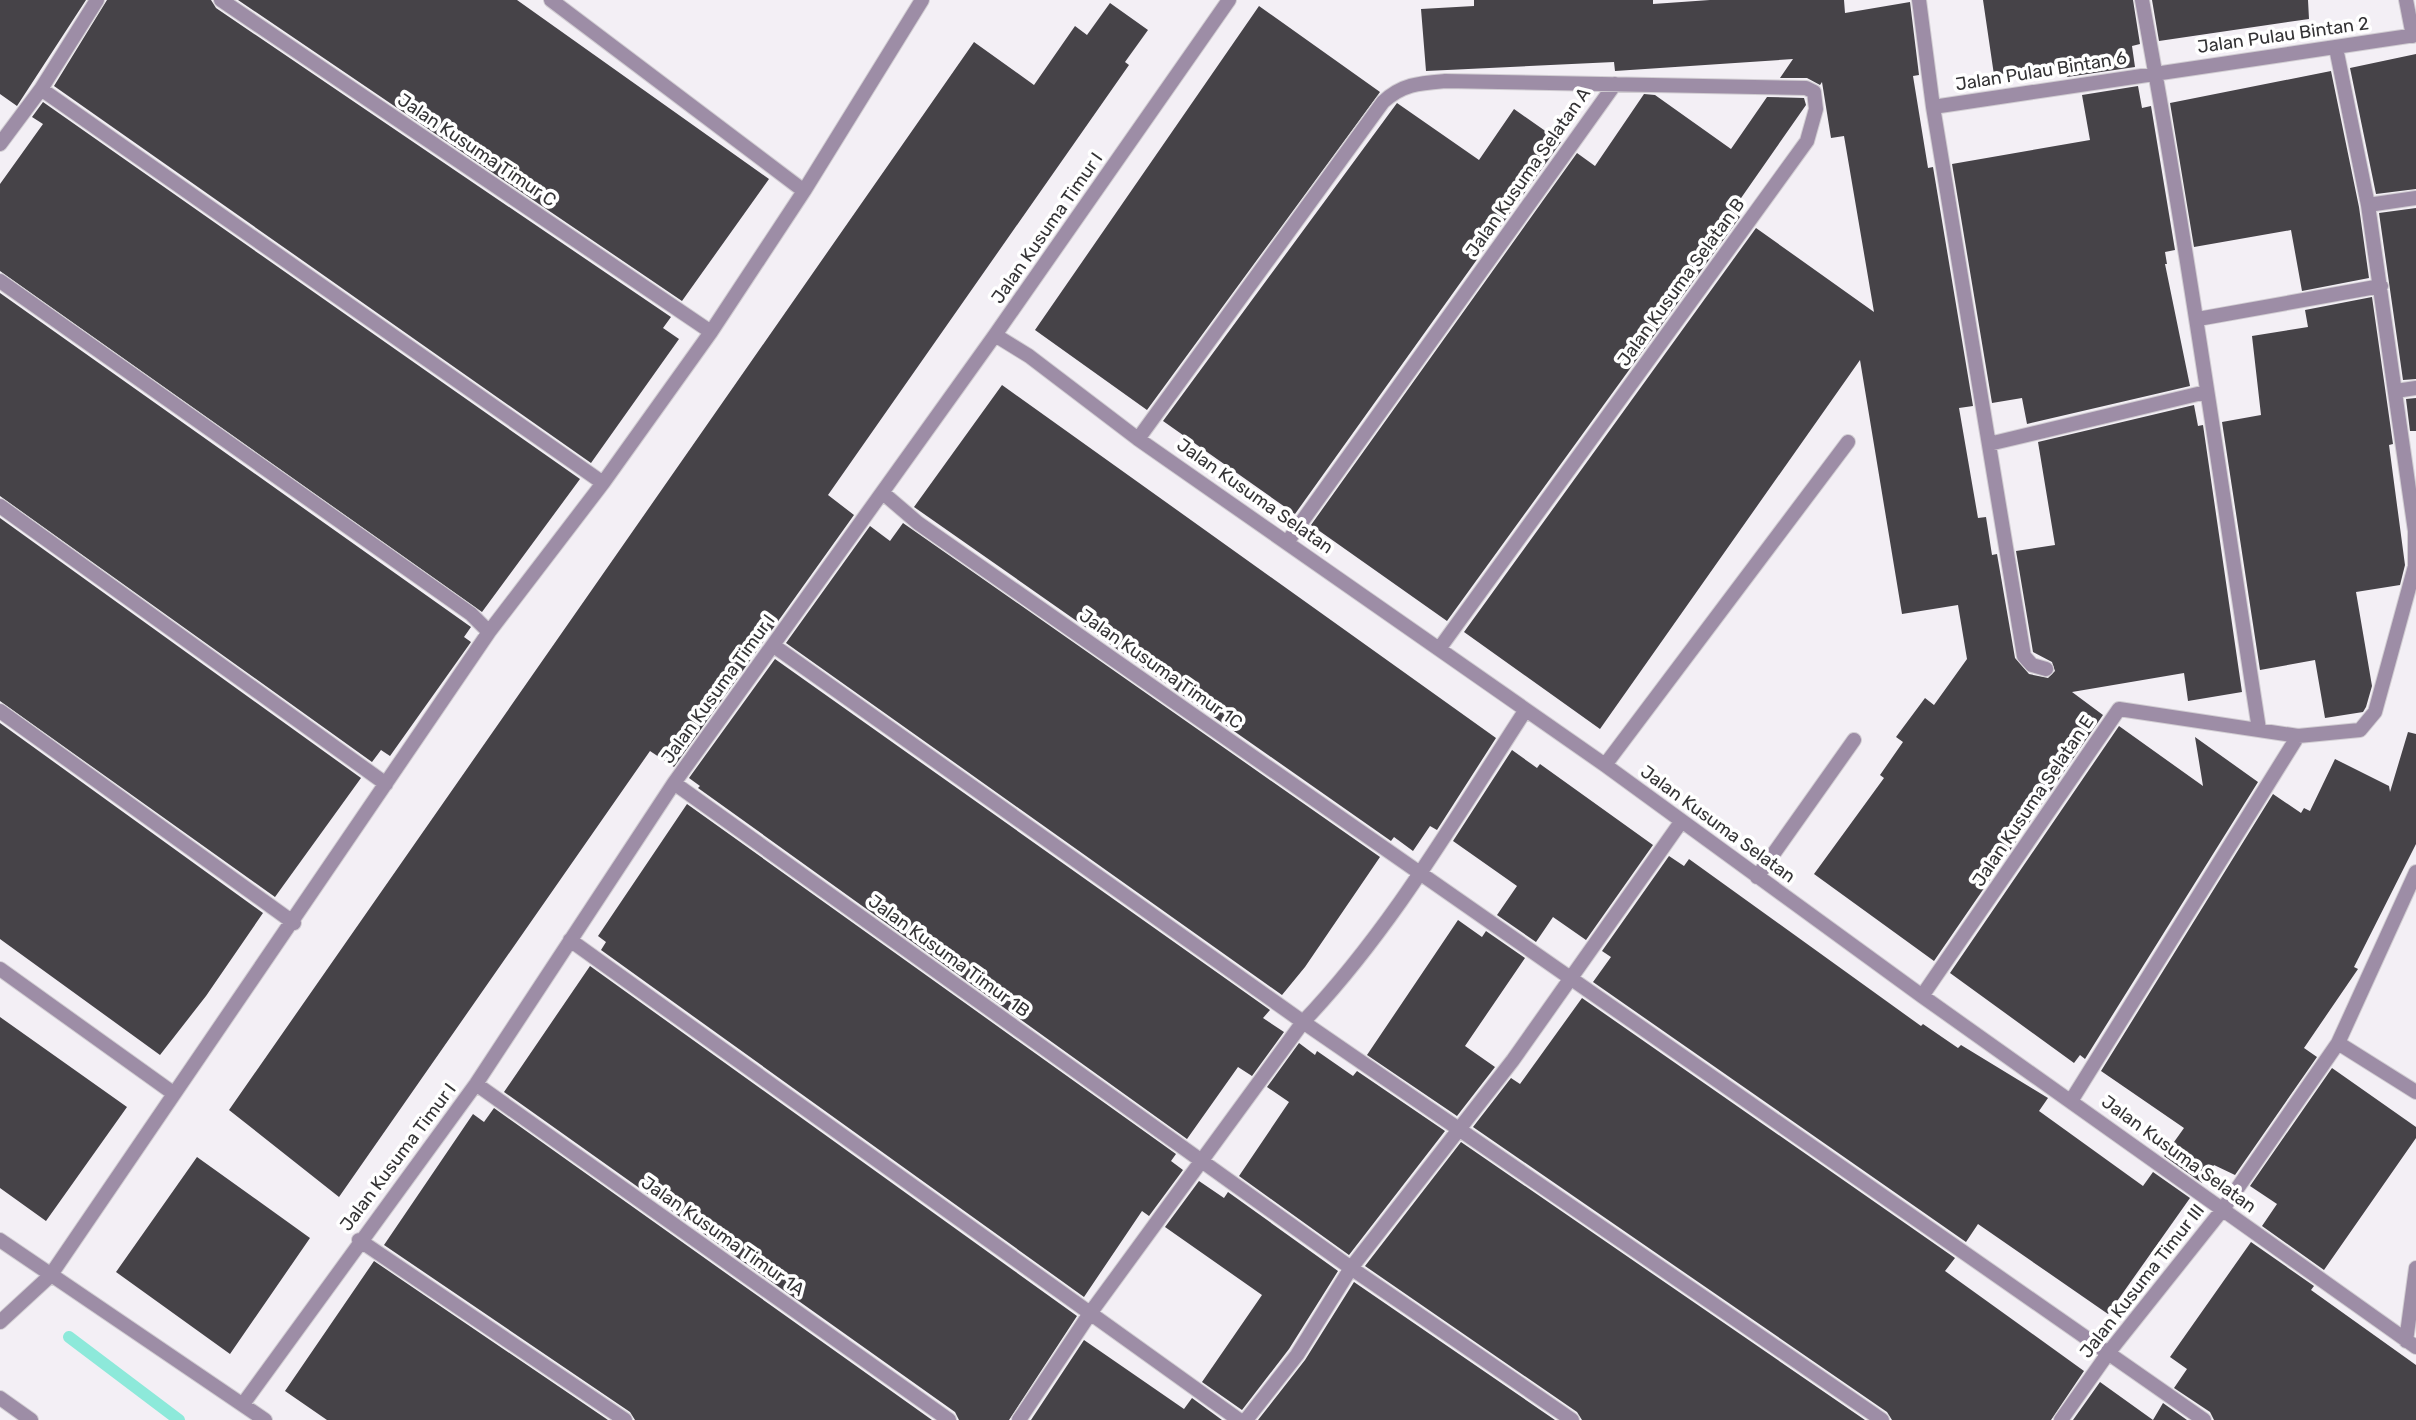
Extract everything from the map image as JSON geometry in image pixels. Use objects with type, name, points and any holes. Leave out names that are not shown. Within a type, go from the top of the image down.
[{"type":"street","points":[[0,144],[41,89],[97,0]]},
{"type":"street","name":"Jalan Kusuma Timur C","points":[[221,0],[711,332]]},
{"type":"street","points":[[551,0],[804,191]]},
{"type":"street","points":[[0,1322],[50,1276],[173,1093],[294,923],[489,632],[603,483],[711,332],[804,191],[922,0]]},
{"type":"street","name":"Jalan Kusuma Timur I","points":[[243,1404],[359,1240],[476,1084],[674,783],[995,335],[1229,0]]},
{"type":"street","points":[[1919,0],[1933,107],[2024,656],[2032,665],[2046,669]]},
{"type":"street","points":[[2141,0],[2198,319],[2206,392],[2259,729],[2298,736],[2360,730],[2375,712],[2413,578],[2416,531],[2368,205],[2336,48]]},
{"type":"street","points":[[2406,0],[2415,35]]},
{"type":"street","name":"Jalan Pulau Bintan 2","points":[[2155,73],[2415,35]]},
{"type":"street","name":"Jalan Pulau Bintan 6","points":[[1933,107],[2155,73]]},
{"type":"street","name":"Jalan Kusuma Selatan A","points":[[1138,439],[1383,102],[1397,89],[1414,84],[1445,81],[1615,83]]},
{"type":"street","name":"Jalan Kusuma Selatan A","points":[[1288,541],[1615,83]]},
{"type":"street","name":"Jalan Kusuma Selatan B","points":[[1439,649],[1807,141],[1816,110],[1814,92],[1806,88],[1615,83]]},
{"type":"street","points":[[41,89],[603,483]]},
{"type":"street","points":[[2368,205],[2416,198]]},
{"type":"street","points":[[0,281],[471,614],[489,632]]},
{"type":"street","points":[[2198,319],[2381,286]]},
{"type":"street","name":"Jalan Kusuma Selatan","points":[[995,335],[1029,356],[1138,439],[1288,541],[1605,765],[1756,877],[2411,1344]]},
{"type":"street","points":[[2396,391],[2416,388]]},
{"type":"street","points":[[1989,444],[2206,392]]},
{"type":"street","points":[[1605,765],[1848,442]]},
{"type":"street","name":"Jalan Kusuma Timur 1C","points":[[883,493],[918,523],[2204,1420]]},
{"type":"street","points":[[0,506],[386,784]]},
{"type":"street","points":[[774,646],[1303,1022],[1460,1127],[1882,1420]]},
{"type":"street","name":"Jalan Kusuma Selatan E","points":[[1922,996],[2119,709],[2259,729]]},
{"type":"street","points":[[0,711],[294,923]]},
{"type":"street","points":[[1019,1420],[1091,1312],[1303,1022],[1338,985],[1420,872],[1525,711]]},
{"type":"street","points":[[2071,1101],[2298,736]]},
{"type":"street","points":[[1756,877],[1854,740]]},
{"type":"street","name":"Jalan Kusuma Timur 1B","points":[[674,783],[1351,1268],[1572,1420]]},
{"type":"street","points":[[1247,1420],[1297,1354],[1351,1268],[1570,980],[1681,822]]},
{"type":"street","name":"Jalan Kusuma Timur III","points":[[2061,1420],[2109,1352],[2223,1209],[2338,1043],[2416,872]]},
{"type":"street","points":[[570,940],[1239,1420]]},
{"type":"street","points":[[0,969],[173,1093]]},
{"type":"street","points":[[2338,1043],[2416,1092]]},
{"type":"street","name":"Jalan Kusuma Timur 1A","points":[[476,1084],[948,1420]]},
{"type":"street","points":[[0,1240],[265,1420]]},
{"type":"street","points":[[359,1240],[625,1420]]},
{"type":"street","points":[[2411,1344],[2416,1268]]},
{"type":"street","points":[[0,1398],[31,1420]]},
{"type":"building","points":[[0,0],[86,0],[17,106],[0,94]]},
{"type":"building","points":[[107,0],[211,0],[216,8],[671,317],[663,328],[679,339],[591,463],[54,86]]},
{"type":"building","points":[[238,0],[517,0],[769,179],[682,301]]},
{"type":"building","points":[[1474,0],[1653,0],[1653,4],[1710,0],[1844,0],[1845,13],[1910,2],[1919,75],[1913,76],[1928,168],[1933,167],[1973,406],[1959,408],[1978,518],[1986,517],[1992,555],[1997,554],[2015,658],[2029,674],[2048,678],[2055,671],[2052,662],[2033,652],[2016,551],[2055,545],[2038,442],[2194,405],[2198,426],[2203,425],[2242,692],[2188,701],[2184,673],[2072,692],[2103,715],[1934,961],[1814,874],[1884,778],[1880,775],[1903,742],[1896,737],[1925,698],[1934,705],[1967,659],[1958,605],[1902,614],[1860,360],[1600,729],[1464,632],[1756,228],[1874,312],[1844,136],[1831,138],[1822,82],[1820,85],[1807,78],[1780,78],[1793,59],[1615,71],[1614,62],[1426,71],[1421,9],[1474,6]]},
{"type":"building","points":[[1983,0],[2133,0],[2140,44],[2132,46],[2135,67],[2067,77],[2065,64],[1994,75]]},
{"type":"building","points":[[2152,0],[2308,0],[2309,19],[2159,41]]},
{"type":"building","points":[[1110,3],[1148,30],[1125,62],[1129,65],[828,495],[854,515],[674,767],[650,751],[339,1197],[229,1110],[974,42],[1034,85],[1075,26],[1087,35]]},
{"type":"building","points":[[1259,6],[1380,92],[1147,410],[1035,330]]},
{"type":"building","points":[[2416,54],[2416,189],[2376,194],[2350,68]]},
{"type":"building","points":[[2331,71],[2359,207],[2369,278],[2302,291],[2291,230],[2194,247],[2170,103]]},
{"type":"building","points":[[2138,86],[2142,108],[2151,106],[2175,250],[2165,252],[2165,264],[2190,386],[2027,424],[2022,398],[1992,403],[1952,164],[2090,140],[2082,95]]},
{"type":"building","points":[[1644,94],[1655,95],[1731,149],[1767,97],[1804,98],[1806,105],[1732,211],[1740,217],[1447,621],[1311,525],[1577,153],[1595,166]]},
{"type":"building","points":[[43,102],[580,479],[482,612],[0,271],[0,184],[43,124],[32,117]]},
{"type":"building","points":[[1397,103],[1479,160],[1514,109],[1561,142],[1295,514],[1163,421]]},
{"type":"building","points":[[2416,208],[2416,379],[2403,380],[2379,213]]},
{"type":"building","points":[[0,293],[471,627],[464,637],[471,642],[390,756],[381,750],[372,762],[0,496]]},
{"type":"building","points":[[2372,297],[2393,444],[2389,445],[2405,565],[2400,585],[2356,592],[2372,686],[2366,707],[2363,712],[2325,718],[2315,660],[2260,670],[2222,422],[2261,415],[2252,336],[2308,327],[2305,310]]},
{"type":"building","points":[[1002,385],[1496,738],[1437,830],[1430,826],[1413,851],[1394,837],[1391,841],[914,507]]},
{"type":"building","points":[[2416,398],[2416,431],[2410,431],[2406,399]]},
{"type":"building","points":[[0,518],[361,778],[275,897],[0,701]]},
{"type":"building","points":[[903,523],[1380,857],[1305,967],[1282,995],[786,643],[870,526],[890,541]]},
{"type":"building","points":[[775,659],[1270,1010],[1263,1018],[1284,1032],[1252,1076],[1238,1067],[1187,1139],[698,788],[700,786],[689,778]]},
{"type":"building","points":[[0,723],[263,913],[206,996],[160,1055],[0,939]]},
{"type":"building","points":[[2119,726],[2203,786],[2195,737],[2258,782],[2085,1059],[2080,1055],[2074,1063],[1950,973]]},
{"type":"building","points":[[2408,732],[2416,734],[2416,844],[2354,967],[2358,969],[2304,1048],[2317,1057],[2235,1175],[2214,1165],[2202,1183],[2164,1156],[2184,1128],[2101,1071],[2273,794],[2301,813],[2304,808],[2310,811],[2335,759],[2389,786],[2390,792]]},
{"type":"building","points":[[1512,750],[1537,768],[1540,764],[1653,845],[1586,940],[1553,917],[1536,942],[1497,915],[1517,886],[1453,841]]},
{"type":"building","points":[[687,804],[1176,1154],[1171,1161],[1183,1170],[1149,1216],[1142,1211],[1084,1297],[601,950],[606,942],[598,936]]},
{"type":"building","points":[[1669,856],[1684,866],[1689,859],[1921,1026],[1923,1024],[1958,1048],[1961,1045],[2048,1098],[2039,1111],[2143,1186],[2153,1172],[2190,1198],[2108,1314],[1978,1224],[1966,1242],[1593,982],[1611,957],[1602,951]]},
{"type":"building","points":[[1458,920],[1482,937],[1486,931],[1525,958],[1465,1046],[1495,1067],[1457,1116],[1367,1055]]},
{"type":"building","points":[[590,966],[1077,1316],[1009,1420],[959,1420],[955,1412],[504,1092]]},
{"type":"building","points":[[1582,998],[1955,1258],[1945,1271],[2084,1371],[2051,1420],[1892,1420],[1887,1412],[1473,1127],[1511,1078],[1520,1084]]},
{"type":"building","points":[[0,1017],[127,1107],[46,1221],[0,1188]]},
{"type":"building","points":[[1299,1043],[1315,1055],[1317,1051],[1353,1076],[1357,1071],[1445,1131],[1349,1255],[1239,1176],[1289,1102],[1267,1087]]},
{"type":"building","points":[[2332,1068],[2416,1127],[2416,1138],[2324,1270],[2262,1226],[2277,1204],[2250,1186]]},
{"type":"building","points":[[494,1108],[932,1420],[635,1420],[630,1412],[384,1245],[473,1114],[484,1122]]},
{"type":"building","points":[[1461,1142],[1865,1420],[1582,1420],[1577,1412],[1365,1266]]},
{"type":"building","points":[[197,1157],[310,1238],[230,1354],[116,1272]]},
{"type":"building","points":[[1199,1181],[1224,1198],[1228,1192],[1338,1271],[1289,1349],[1242,1410],[1202,1382],[1262,1295],[1165,1227]]},
{"type":"building","points":[[2251,1242],[2314,1286],[2311,1290],[2416,1365],[2416,1420],[2214,1420],[2210,1412],[2174,1388],[2187,1369],[2170,1357]]},
{"type":"building","points":[[374,1261],[608,1420],[327,1420],[285,1391]]},
{"type":"building","points":[[1354,1282],[1555,1420],[1258,1420],[1305,1360]]},
{"type":"building","points":[[1084,1340],[1184,1409],[1192,1398],[1222,1420],[1031,1420]]},
{"type":"building","points":[[2100,1382],[2153,1420],[2073,1420]]},
{"type":"building","points":[[2163,1403],[2187,1420],[2153,1420]]},
{"type":"waterway","points":[[69,1337],[179,1420]]}]
